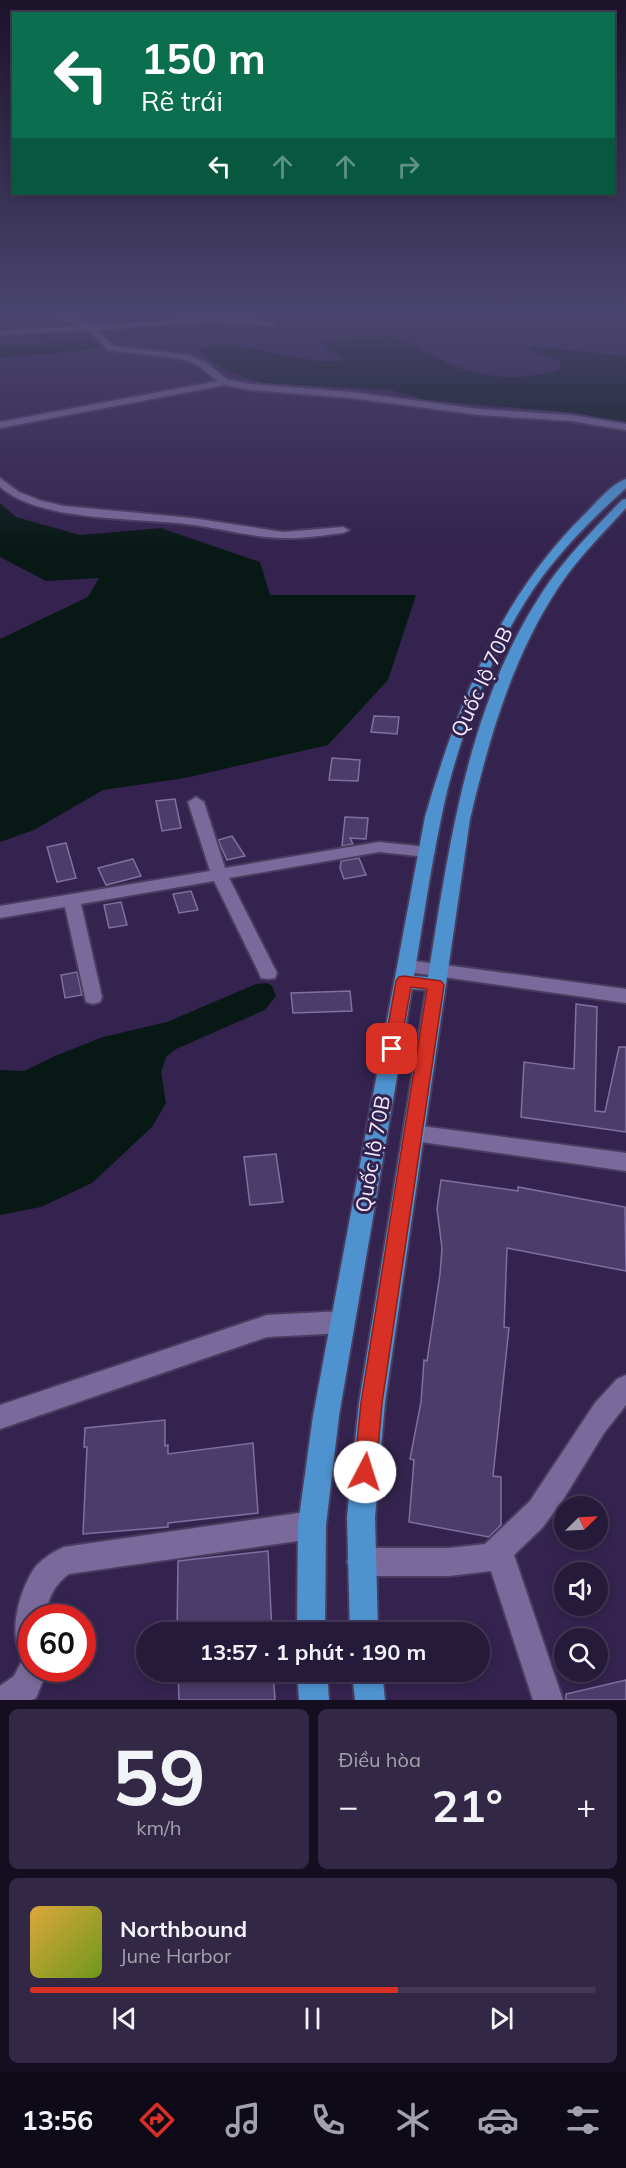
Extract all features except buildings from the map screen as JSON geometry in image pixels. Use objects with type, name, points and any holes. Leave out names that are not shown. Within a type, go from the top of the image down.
[{"type":"main road","name":"Quốc lộ 70B","points":[[364,1622],[361,1518],[372,1403],[462,819],[485,727],[506,672],[547,595],[621,500],[626,482]]},
{"type":"main road","name":"Quốc lộ 70B","points":[[310,1622],[312,1525],[326,1416],[427,852],[448,760],[483,670],[528,590],[568,539],[621,500]]},
{"type":"main road","points":[[405,973],[437,978]]},
{"type":"main road","points":[[313,1682],[314,1700]]},
{"type":"main road","points":[[368,1682],[370,1700]]},
{"type":"street","points":[[0,425],[181,390]]},
{"type":"street","points":[[292,390],[351,395],[436,408],[571,418],[626,427]]},
{"type":"street","points":[[0,481],[15,495],[39,504],[64,509],[192,521],[283,535],[343,530]]},
{"type":"street","points":[[196,802],[219,874],[268,973]]},
{"type":"street","points":[[0,912],[379,847],[427,852]]},
{"type":"street","points":[[72,900],[93,997]]},
{"type":"street","points":[[437,978],[626,996]]},
{"type":"street","points":[[414,1133],[626,1162]]},
{"type":"street","points":[[0,1418],[267,1326],[342,1322]]},
{"type":"street","points":[[500,1556],[494,1554],[511,1541],[551,1494],[595,1422],[626,1387]]},
{"type":"street","points":[[33,1604],[49,1569],[64,1561],[312,1525]]},
{"type":"street","points":[[362,1562],[449,1562],[500,1556]]},
{"type":"street","points":[[500,1556],[548,1700]]},
{"type":"street","points":[[5,1700],[25,1687],[27,1682]]},
{"type":"shaded area","points":[[391,390],[626,390],[626,423],[576,413],[427,400]]},
{"type":"shaded area","points":[[0,503],[16,517],[80,535],[161,528],[260,562],[270,595],[416,595],[388,680],[328,745],[185,778],[103,790],[34,830],[0,842],[0,639],[88,597],[99,578],[46,581],[0,557]]},
{"type":"shaded area","points":[[267,983],[272,986],[276,996],[265,1010],[176,1049],[166,1057],[161,1072],[166,1103],[152,1127],[92,1183],[41,1207],[0,1215],[0,1070],[24,1071],[103,1037],[167,1022],[256,984]]},
{"type":"route","points":[[365,1472],[372,1403],[436,985],[404,981],[392,1049]]}]
